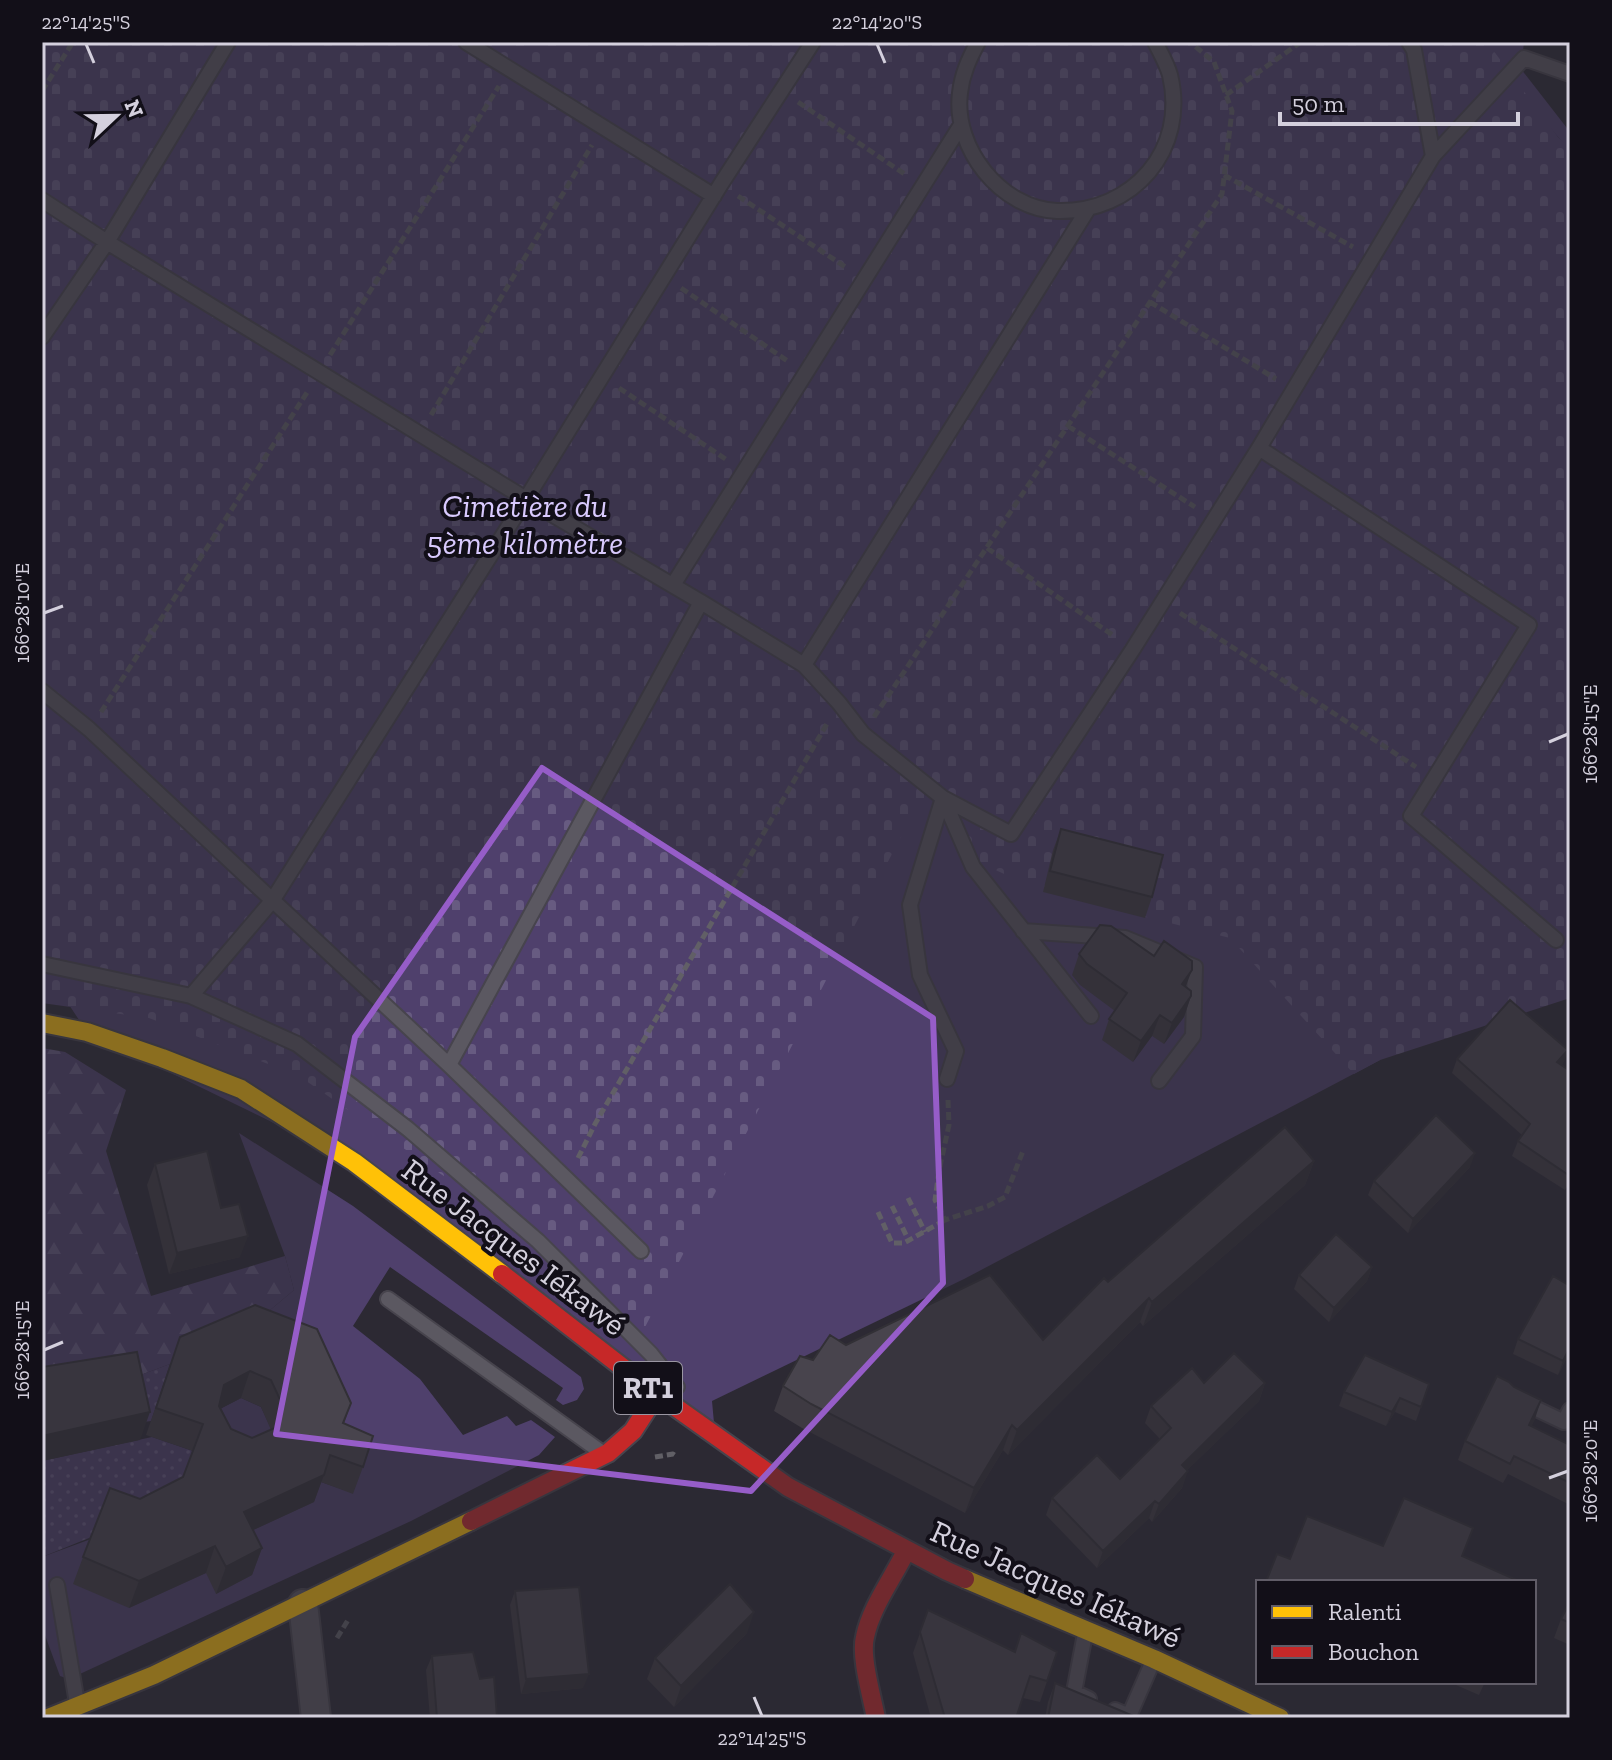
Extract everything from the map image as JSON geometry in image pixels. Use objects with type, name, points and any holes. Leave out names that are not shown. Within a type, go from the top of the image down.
[{"type":"main road","name":"Rue Jacques Iékawé","points":[[42,1023],[87,1032],[241,1089],[354,1162],[657,1394],[788,1487],[947,1571],[1154,1659],[1280,1718]]},
{"type":"main road","points":[[48,1718],[154,1675],[556,1480],[624,1441],[657,1394]]},
{"type":"main road","points":[[876,1718],[864,1638],[881,1595],[906,1551]]},
{"type":"street","points":[[303,1604],[316,1718]]},
{"type":"lane","points":[[42,337],[107,242],[228,42]]},
{"type":"lane","points":[[466,42],[603,127],[718,190]]},
{"type":"lane","points":[[191,996],[272,901],[813,42]]},
{"type":"lane","points":[[978,42],[965,68],[959,96],[961,125],[973,157],[994,183],[1012,196],[1055,211],[1088,209],[1121,197],[1148,174],[1167,144],[1174,109],[1173,97],[1170,73],[1155,42]]},
{"type":"lane","points":[[1409,42],[1414,50],[1433,156]]},
{"type":"lane","points":[[42,200],[419,434],[804,665],[863,734],[943,798],[1011,834],[1133,649],[1259,448],[1433,156],[1524,58],[1570,74]]},
{"type":"lane","points":[[673,585],[961,125]]},
{"type":"lane","points":[[804,665],[1088,209]]},
{"type":"lane","points":[[1259,448],[1529,625],[1411,816],[1556,940]]},
{"type":"lane","points":[[449,1065],[701,602]]},
{"type":"lane","points":[[42,691],[89,729],[449,1065],[641,1251]]},
{"type":"lane","points":[[943,798],[973,867],[1091,1016]]},
{"type":"lane","points":[[943,798],[910,905],[920,975],[956,1051],[947,1079]]},
{"type":"lane","points":[[1023,931],[1125,938],[1195,967],[1193,1036],[1159,1081]]},
{"type":"lane","points":[[42,964],[191,996],[297,1044],[408,1129],[538,1241],[651,1354],[715,1434]]},
{"type":"lane","points":[[388,1299],[604,1454]]},
{"type":"lane","points":[[1511,1397],[1564,1422],[1570,1410]]},
{"type":"lane","points":[[57,1585],[77,1705]]},
{"type":"lane","points":[[1086,1630],[1074,1692],[1129,1716],[1154,1659]]},
{"type":"path","points":[[42,91],[73,42]]},
{"type":"path","points":[[863,734],[1222,194],[1232,111],[1214,62],[1190,42]]},
{"type":"path","points":[[1226,95],[1301,42]]},
{"type":"path","points":[[89,729],[320,372],[510,69]]},
{"type":"path","points":[[782,91],[923,187]]},
{"type":"path","points":[[419,434],[603,127]]},
{"type":"path","points":[[1224,175],[1372,258]]},
{"type":"path","points":[[718,190],[864,280]]},
{"type":"path","points":[[664,277],[806,373]]},
{"type":"path","points":[[1150,302],[1294,390]]},
{"type":"path","points":[[602,376],[744,471]]},
{"type":"path","points":[[1068,426],[1214,520]]},
{"type":"path","points":[[987,548],[1133,649]]},
{"type":"path","points":[[1162,602],[1434,779]]},
{"type":"path","points":[[567,1181],[595,1124],[839,703]]},
{"type":"path","points":[[945,1220],[935,1200],[949,1125],[947,1079]]},
{"type":"path","points":[[878,1212],[892,1243],[909,1241],[945,1220],[1005,1197],[1023,1151]]},
{"type":"path","points":[[908,1198],[925,1232]]},
{"type":"path","points":[[892,1206],[909,1241]]},
{"type":"path","points":[[652,1458],[673,1454],[686,1462]]},
{"type":"path","points":[[335,1641],[353,1611]]},
{"type":"highlighted area","points":[[542,768],[933,1018],[943,1283],[751,1491],[276,1434],[355,1037]]},
{"type":"green space","name":"Cimetière du 5ème kilomètre","points":[[42,42],[1487,42],[1570,149],[1570,998],[1380,1060],[1354,1074],[1230,938],[1042,891],[980,863],[916,808],[644,1329],[464,1190],[299,1076],[149,1018],[42,1003]]},
{"type":"green space","points":[[1477,42],[1524,42],[1521,69],[1570,132],[1570,151]]},
{"type":"green space","points":[[817,742],[1079,780],[1380,1060],[964,1279],[712,1401],[715,1434],[354,1162],[87,1032],[42,964]]},
{"type":"green space","points":[[42,1048],[65,1052],[126,1090],[106,1151],[151,1296],[285,1256],[294,1290],[245,1331],[170,1364],[127,1380],[42,1392]]},
{"type":"green space","points":[[239,1133],[353,1206],[581,1377],[584,1389],[577,1400],[563,1405],[556,1400],[563,1388],[390,1267],[353,1326],[420,1379],[463,1435],[507,1416],[516,1426],[531,1420],[555,1437],[539,1455],[411,1521],[69,1679],[60,1676],[42,1627],[42,1557],[91,1539],[164,1528],[321,1482],[353,1493],[245,1331],[294,1290],[285,1256]]},
{"type":"green space","points":[[170,1364],[151,1421],[136,1423],[127,1380]]},
{"type":"green space","points":[[241,1398],[261,1407],[273,1433],[243,1465],[214,1412]]},
{"type":"green space","points":[[152,1437],[193,1451],[173,1504],[42,1557],[42,1461]]},
{"type":"building","points":[[1061,829],[1163,855],[1152,897],[1050,871]]},
{"type":"building","points":[[1100,925],[1111,926],[1154,956],[1164,941],[1192,961],[1192,970],[1182,984],[1191,991],[1191,996],[1172,1023],[1160,1015],[1141,1041],[1109,1019],[1127,993],[1087,964],[1079,954]]},
{"type":"building","points":[[1510,1000],[1568,1050],[1557,1062],[1570,1071],[1570,1176],[1518,1141],[1530,1124],[1457,1059]]},
{"type":"building","points":[[1436,1115],[1475,1153],[1413,1219],[1374,1181]]},
{"type":"building","points":[[1285,1127],[1314,1161],[1152,1302],[1149,1298],[1017,1430],[1012,1425],[974,1488],[811,1404],[783,1386],[800,1356],[813,1360],[830,1335],[846,1345],[990,1275],[1043,1340],[1104,1278],[1108,1282]]},
{"type":"building","points":[[207,1151],[221,1208],[239,1204],[248,1236],[177,1253],[155,1164]]},
{"type":"building","points":[[1336,1234],[1372,1267],[1334,1308],[1299,1275]]},
{"type":"building","points":[[1553,1276],[1570,1286],[1570,1347],[1563,1361],[1518,1339]]},
{"type":"building","points":[[255,1305],[317,1329],[351,1403],[343,1423],[373,1436],[363,1467],[330,1455],[324,1475],[244,1512],[262,1548],[226,1567],[215,1546],[139,1581],[83,1557],[110,1488],[140,1499],[183,1477],[203,1424],[156,1408],[180,1337]],"holes":[[[250,1371],[271,1380],[283,1406],[277,1427],[252,1438],[231,1429],[219,1406],[224,1385]]]},
{"type":"building","points":[[137,1352],[150,1412],[42,1436],[42,1367]]},
{"type":"building","points":[[1234,1353],[1265,1383],[1182,1465],[1188,1471],[1159,1504],[1155,1501],[1103,1551],[1052,1498],[1097,1455],[1120,1479],[1171,1428],[1151,1406],[1192,1368],[1204,1383]]},
{"type":"building","points":[[1365,1355],[1429,1384],[1421,1407],[1400,1398],[1392,1412],[1344,1392]]},
{"type":"building","points":[[1497,1376],[1541,1400],[1529,1425],[1570,1445],[1570,1483],[1514,1456],[1510,1464],[1465,1441]]},
{"type":"building","points":[[1404,1498],[1473,1528],[1462,1556],[1516,1580],[1267,1580],[1277,1554],[1290,1559],[1307,1516],[1383,1546]]},
{"type":"building","points":[[730,1584],[754,1612],[681,1686],[655,1658]]},
{"type":"building","points":[[579,1587],[589,1674],[526,1679],[515,1591]]},
{"type":"building","points":[[1570,1602],[1570,1623],[1561,1619]]},
{"type":"building","points":[[928,1610],[1015,1652],[1021,1633],[1057,1652],[1047,1681],[1030,1676],[1016,1718],[945,1718],[920,1632]]},
{"type":"building","points":[[473,1652],[480,1679],[494,1677],[497,1718],[437,1718],[432,1656]]},
{"type":"building","points":[[1055,1683],[1138,1718],[1048,1718]]},
{"type":"traffic: slow","points":[[42,1023],[87,1032],[241,1089],[354,1162],[502,1274]]},
{"type":"traffic: slow","points":[[48,1718],[154,1675],[471,1521]]},
{"type":"traffic: slow","points":[[965,1579],[1154,1659],[1280,1718]]},
{"type":"traffic: jam","points":[[502,1274],[657,1394],[788,1487],[965,1579]]},
{"type":"traffic: jam","points":[[471,1521],[608,1453],[633,1431],[657,1394]]},
{"type":"traffic: jam","points":[[876,1718],[865,1665],[865,1637],[877,1604],[906,1551]]}]
